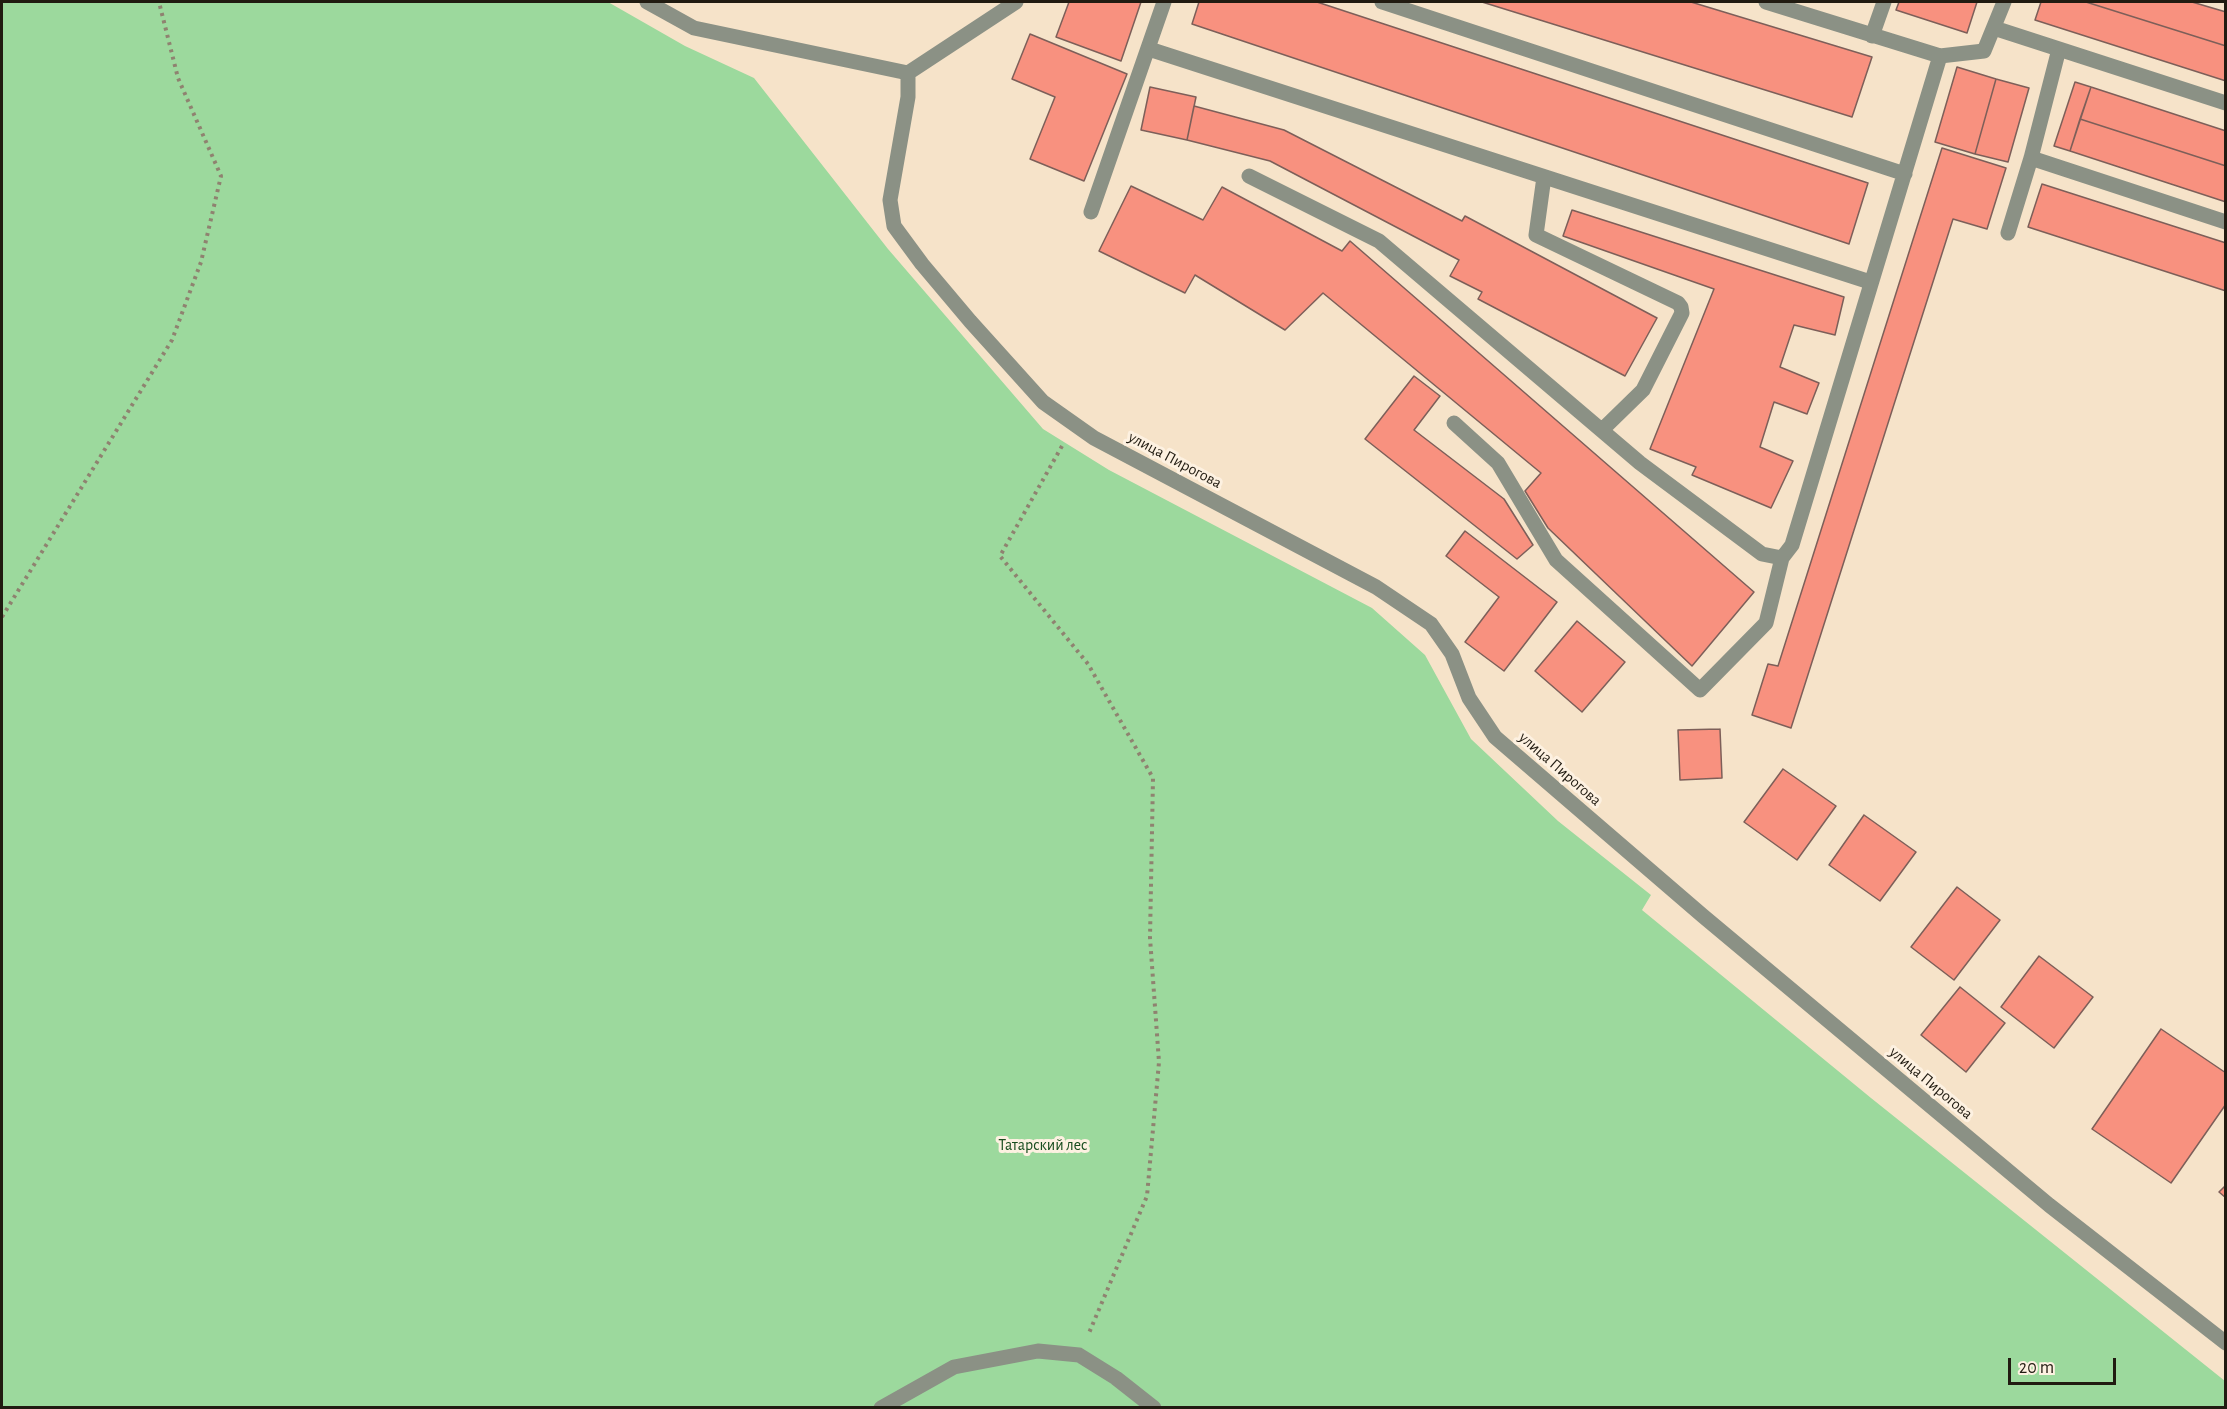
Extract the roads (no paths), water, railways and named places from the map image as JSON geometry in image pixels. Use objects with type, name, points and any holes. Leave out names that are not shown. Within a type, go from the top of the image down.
[{"type":"street","points":[[646,2],[694,28],[908,73],[976,26],[1017,2]]},
{"type":"street","points":[[1091,212],[1164,2]]},
{"type":"street","points":[[1382,2],[1905,174]]},
{"type":"street","points":[[1766,2],[1940,56],[1984,51],[2004,2]]},
{"type":"street","points":[[1872,36],[1884,2]]},
{"type":"street","points":[[1994,28],[2226,103]]},
{"type":"street","points":[[1149,49],[1870,282]]},
{"type":"street","points":[[2008,233],[2031,158],[2059,49]]},
{"type":"street","points":[[1454,423],[1498,463],[1556,560],[1700,690],[1766,623],[1782,558],[1792,545],[1940,56]]},
{"type":"street","name":"улица Пирогова","points":[[908,73],[908,97],[890,200],[894,226],[922,264],[970,321],[1043,402],[1094,438],[1376,587],[1431,624],[1452,654],[1469,698],[1495,736],[1703,916],[2031,1190],[2226,1343]]},
{"type":"street","points":[[2031,158],[2226,222]]},
{"type":"street","points":[[1249,176],[1379,241],[1640,463],[1762,554],[1782,558]]},
{"type":"street","points":[[1544,177],[1536,235],[1678,303],[1681,307],[1682,313],[1643,390],[1602,430]]},
{"type":"street","points":[[881,1407],[954,1367],[1038,1351],[1079,1354],[1154,1407]]},
{"type":"park label","name":"Татарский лес","points":[[1043,1145]]}]
